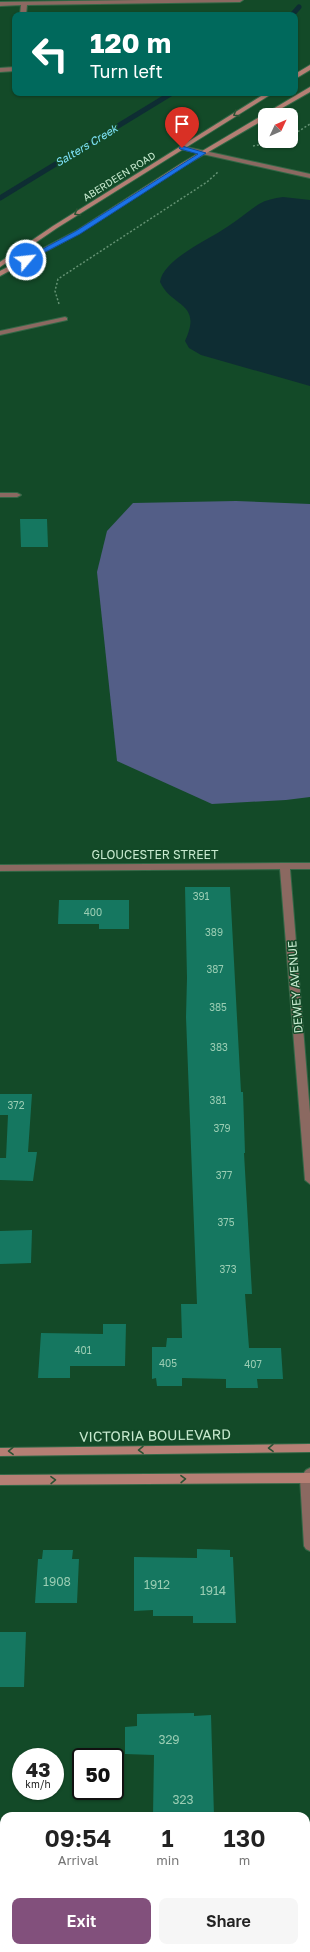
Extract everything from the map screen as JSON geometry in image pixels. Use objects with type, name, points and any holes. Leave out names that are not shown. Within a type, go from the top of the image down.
[{"type":"main road","points":[[298,75],[310,67]]},
{"type":"main road","points":[[278,108],[310,89]]},
{"type":"main road","name":"ABERDEEN ROAD","points":[[0,265],[54,227],[265,96]]},
{"type":"main road","points":[[0,274],[78,232],[258,120]]},
{"type":"main road","name":"VICTORIA BOULEVARD","points":[[0,1452],[310,1448]]},
{"type":"main road","points":[[0,1480],[309,1476]]},
{"type":"street","points":[[0,4],[240,0]]},
{"type":"street","points":[[23,12],[24,4]]},
{"type":"street","points":[[0,70],[12,69]]},
{"type":"street","points":[[182,148],[310,176]]},
{"type":"street","points":[[0,333],[64,319]]},
{"type":"street","points":[[0,495],[17,495]]},
{"type":"street","name":"DEWEY AVENUE","points":[[285,866],[310,1180]]},
{"type":"street","name":"GLOUCESTER STREET","points":[[0,868],[310,866]]},
{"type":"street","points":[[309,1476],[310,1546]]},
{"type":"path","points":[[298,132],[310,124]]},
{"type":"path","points":[[250,146],[258,145]]},
{"type":"path","points":[[64,319],[55,291],[58,279],[208,182],[220,171]]},
{"type":"shaded area","points":[[283,197],[310,200],[310,386],[201,355],[189,348],[185,341],[190,328],[188,312],[165,290],[160,282],[169,265],[188,250],[227,227],[264,201]]},
{"type":"shaded area","points":[[236,501],[310,504],[310,797],[286,800],[212,804],[117,761],[97,572],[107,531],[133,503]]},
{"type":"building","points":[[20,519],[47,519],[48,547],[21,547]]},
{"type":"building","points":[[185,887],[230,887],[241,1092],[243,1092],[244,1153],[252,1294],[245,1294],[249,1348],[281,1348],[283,1379],[257,1379],[258,1388],[226,1388],[226,1379],[182,1378],[182,1386],[157,1386],[156,1378],[152,1379],[152,1347],[166,1347],[167,1338],[182,1338],[181,1304],[197,1304],[186,1017],[187,978]]},
{"type":"building","points":[[59,900],[129,900],[129,929],[99,929],[99,924],[58,924]]},
{"type":"building","points":[[0,1094],[32,1094],[28,1152],[37,1152],[33,1181],[0,1180],[0,1158],[6,1158],[8,1115],[0,1115]]},
{"type":"building","points":[[32,1230],[31,1263],[0,1264],[0,1231]]},
{"type":"building","points":[[103,1324],[126,1324],[125,1366],[70,1366],[70,1378],[38,1378],[41,1333],[103,1334]]},
{"type":"building","points":[[197,1549],[230,1550],[230,1557],[233,1557],[236,1623],[193,1623],[193,1616],[153,1616],[153,1610],[134,1611],[134,1557],[197,1558]]},
{"type":"building","points":[[43,1550],[73,1550],[72,1559],[79,1559],[77,1603],[35,1603],[38,1559],[42,1559]]},
{"type":"building","points":[[0,1632],[26,1632],[24,1687],[0,1687]]},
{"type":"building","points":[[194,1713],[194,1716],[211,1715],[214,1812],[153,1812],[154,1755],[125,1754],[125,1727],[137,1726],[137,1714]]},
{"type":"waterway","name":"Salters Creek","points":[[295,12],[299,7]]},
{"type":"waterway","name":"Salters Creek","points":[[0,198],[167,96]]},
{"type":"route","points":[[26,260],[78,232],[203,153],[182,148]]}]
